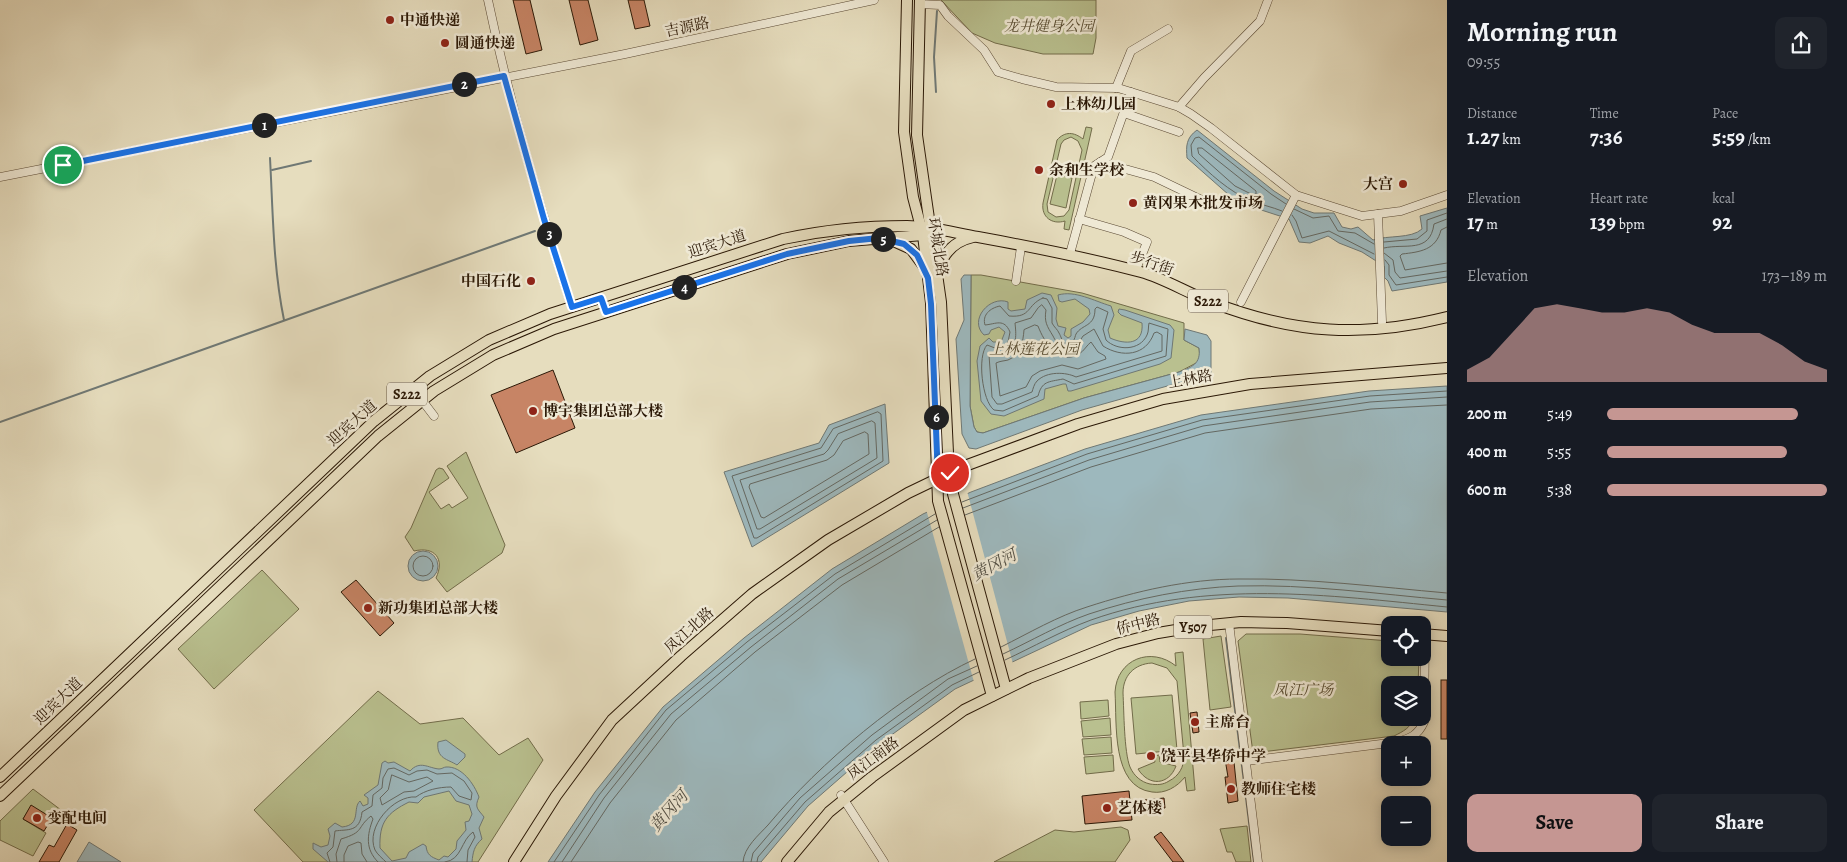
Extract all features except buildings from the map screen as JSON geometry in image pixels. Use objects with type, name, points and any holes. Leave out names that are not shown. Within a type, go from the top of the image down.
[{"type":"main road","points":[[907,2],[920,2]]},
{"type":"main road","name":"环城北路","points":[[907,2],[904,132],[913,197],[927,232]]},
{"type":"main road","name":"环城北路","points":[[920,2],[917,135],[933,277],[941,302],[950,473],[953,494],[1006,689]]},
{"type":"main road","name":"迎宾大道","points":[[0,777],[374,422],[430,376],[489,340],[550,314],[791,237],[847,229],[909,226],[927,232]]},
{"type":"main road","name":"步行街","points":[[927,232],[974,237],[1033,247],[1143,273],[1212,303],[1286,326],[1361,331],[1397,327],[1447,317]]},
{"type":"main road","name":"迎宾大道","points":[[0,796],[384,432],[434,391],[493,356],[554,329],[606,312],[787,254],[849,241],[927,232]]},
{"type":"main road","points":[[879,238],[896,241],[911,249],[933,277],[949,250],[961,241],[974,237]]},
{"type":"main road","name":"环城北路","points":[[933,277],[931,304],[938,501],[992,696]]},
{"type":"main road","points":[[601,298],[606,312]]},
{"type":"main road","points":[[519,328],[525,342]]},
{"type":"main road","points":[[449,364],[457,378]]},
{"type":"main road","name":"上林路","points":[[938,479],[1078,424],[1163,399],[1250,384],[1447,368]]},
{"type":"main road","points":[[374,422],[384,432]]},
{"type":"main road","name":"凤江北路","points":[[514,862],[556,796],[612,720],[681,656],[752,594],[828,540],[908,493],[938,479]]},
{"type":"main road","name":"侨中路","points":[[992,696],[1029,678],[1116,644],[1174,630],[1230,623],[1287,623],[1381,630]]},
{"type":"main road","points":[[1431,635],[1447,636]]},
{"type":"main road","points":[[132,652],[141,662]]},
{"type":"main road","name":"凤江南路","points":[[787,862],[829,812],[872,776],[964,710],[992,696]]},
{"type":"street","points":[[488,0],[504,76],[544,219],[572,307]]},
{"type":"street","name":"吉源路","points":[[0,177],[652,48],[874,0]]},
{"type":"street","points":[[1179,107],[1204,78],[1260,21],[1268,0]]},
{"type":"street","points":[[920,2],[940,5],[948,16],[984,50],[998,72],[1056,86],[1116,88],[1179,107],[1211,128],[1294,198],[1362,216],[1402,211],[1447,195]]},
{"type":"street","points":[[1116,88],[1131,51],[1168,29]]},
{"type":"street","points":[[1071,250],[1094,166],[1108,157],[1131,92]]},
{"type":"street","points":[[1124,113],[1179,132]]},
{"type":"street","points":[[1100,162],[1154,177],[1202,200]]},
{"type":"street","points":[[1241,302],[1294,198]]},
{"type":"street","points":[[1378,214],[1382,322]]},
{"type":"street","points":[[1079,219],[1124,232],[1147,242],[1137,267]]},
{"type":"street","points":[[1016,281],[1021,247]]},
{"type":"street","points":[[421,399],[434,416]]},
{"type":"street","points":[[1230,623],[1258,862]]},
{"type":"street","points":[[1246,761],[1409,739],[1419,732],[1424,722],[1424,666]]},
{"type":"street","points":[[841,795],[884,862]]},
{"type":"green space","name":"龙井健身公园","points":[[941,0],[1096,0],[1096,38],[1093,54],[1043,54],[995,43],[972,33]]},
{"type":"green space","points":[[1086,127],[1092,128],[1069,230],[1064,229],[1065,221],[1056,222],[1048,219],[1044,212],[1043,203],[1057,140],[1066,134],[1076,135],[1083,139]],"holes":[[[1071,137],[1078,141],[1082,150],[1069,210],[1064,216],[1056,217],[1048,212],[1047,204],[1061,144],[1064,140]]]},
{"type":"green space","points":[[1057,175],[1072,178],[1066,208],[1050,204]]},
{"type":"green space","name":"上林莲花公园","points":[[971,275],[981,275],[1082,293],[1184,323],[1184,340],[1199,348],[1200,357],[1198,362],[1179,372],[1084,398],[983,433],[977,432],[974,427],[970,406]]},
{"type":"green space","points":[[466,452],[505,545],[502,553],[447,592],[436,578],[439,571],[439,560],[433,552],[428,550],[414,551],[405,537],[411,528],[436,470],[439,468],[443,469],[449,478],[429,492],[441,509],[449,504],[452,508],[468,498],[447,466]]},
{"type":"green space","points":[[262,570],[299,609],[214,689],[178,649]]},
{"type":"green space","name":"凤江广场","points":[[1246,634],[1300,634],[1381,640],[1381,666],[1419,666],[1418,676],[1381,676],[1381,726],[1409,726],[1394,736],[1381,736],[1381,738],[1253,753],[1238,641]]},
{"type":"green space","points":[[1221,636],[1231,707],[1210,710],[1203,639]]},
{"type":"green space","points":[[1183,652],[1195,790],[1187,791],[1185,777],[1170,789],[1162,792],[1152,792],[1139,788],[1129,779],[1123,766],[1117,736],[1115,692],[1117,681],[1122,671],[1129,664],[1137,659],[1156,657],[1176,666],[1175,653]],"holes":[[[1152,663],[1167,668],[1177,681],[1184,760],[1176,777],[1158,785],[1144,782],[1136,776],[1130,767],[1125,731],[1123,693],[1127,676],[1135,668]]]},
{"type":"green space","points":[[378,691],[420,724],[463,718],[499,755],[528,738],[543,760],[478,862],[303,862],[254,810]]},
{"type":"green space","points":[[1172,695],[1177,750],[1136,754],[1131,698]]},
{"type":"green space","points":[[1108,700],[1109,716],[1081,719],[1080,702]]},
{"type":"green space","points":[[1110,718],[1111,735],[1083,737],[1081,721]]},
{"type":"green space","points":[[1111,737],[1112,753],[1084,755],[1082,739]]},
{"type":"green space","points":[[1113,755],[1114,771],[1086,774],[1084,757]]},
{"type":"green space","points":[[1159,755],[1160,762],[1176,766],[1169,777],[1164,780],[1153,781],[1143,775],[1138,769],[1155,762],[1154,756]]},
{"type":"green space","points":[[33,789],[61,810],[55,820],[31,806],[23,819],[46,833],[33,856],[0,840],[0,821]]},
{"type":"green space","points":[[1247,826],[1251,862],[1236,862],[1232,852],[1227,852],[1220,829]]},
{"type":"green space","points":[[1121,827],[1128,830],[1130,840],[1115,862],[994,862],[1055,830],[1074,832]]},
{"type":"water","points":[[1197,130],[1274,191],[1302,209],[1314,213],[1334,213],[1342,227],[1351,229],[1358,227],[1373,240],[1406,236],[1417,232],[1422,229],[1420,216],[1447,208],[1447,282],[1392,291],[1384,277],[1384,266],[1362,252],[1339,243],[1328,236],[1310,243],[1299,242],[1289,219],[1249,206],[1229,195],[1187,158],[1188,142]]},
{"type":"water","points":[[964,275],[971,275],[970,406],[974,427],[977,432],[983,433],[1084,398],[1188,368],[1195,364],[1199,358],[1199,348],[1184,340],[1185,329],[1207,335],[1211,341],[1211,374],[1204,378],[1178,383],[1082,410],[976,449],[969,448],[962,434],[956,339],[964,320],[961,279]]},
{"type":"water","name":"上林莲花公园","points":[[1042,293],[1051,295],[1057,308],[1056,319],[1058,326],[1066,328],[1064,335],[1068,338],[1071,336],[1071,329],[1083,322],[1090,314],[1089,309],[1075,299],[1059,301],[1058,295],[1064,294],[1078,295],[1111,306],[1114,315],[1108,330],[1110,338],[1122,342],[1137,339],[1142,330],[1142,323],[1121,315],[1118,312],[1119,309],[1170,325],[1174,330],[1171,358],[1160,364],[1071,391],[1068,391],[1066,384],[1045,389],[1044,399],[1004,416],[991,414],[981,401],[977,361],[980,346],[989,338],[993,342],[1001,342],[1005,332],[999,327],[984,335],[978,323],[980,316],[988,305],[994,302],[1008,302],[1008,309],[1011,311],[1025,309],[1027,300]]},
{"type":"water","name":"黄冈河","points":[[1447,386],[1447,612],[1288,598],[1239,597],[1189,601],[1139,611],[1091,625],[955,689],[879,744],[808,806],[761,862],[548,862],[595,792],[663,707],[744,638],[832,569],[923,514],[971,492],[1085,449],[1201,415],[1369,391]]},
{"type":"water","points":[[885,404],[889,463],[752,547],[724,472],[819,443],[829,425]]},
{"type":"water","points":[[423,551],[434,555],[438,566],[434,577],[423,581],[412,577],[408,566],[412,555]]},
{"type":"water","points":[[446,740],[465,754],[465,757],[457,765],[443,758],[439,752],[438,742]]},
{"type":"water","points":[[385,761],[388,763],[394,762],[410,771],[421,765],[439,769],[452,767],[467,777],[479,797],[478,810],[484,817],[479,828],[482,839],[474,849],[472,862],[328,862],[313,849],[313,843],[321,847],[328,845],[330,836],[328,829],[335,823],[342,827],[352,823],[360,801],[363,806],[368,804],[368,798],[364,795],[378,785],[382,763]],"holes":[[[449,791],[456,801],[469,805],[472,814],[469,821],[465,822],[466,830],[457,841],[456,849],[448,857],[444,856],[439,860],[434,858],[428,854],[426,846],[423,844],[409,852],[406,858],[392,861],[380,848],[383,825],[386,819],[401,806],[409,802],[418,803],[424,797]]]},
{"type":"water","points":[[89,842],[121,862],[77,862]]},
{"type":"pier","points":[[967,491],[1013,664],[974,682],[926,509]]},
{"type":"waterway","points":[[936,92],[934,57],[937,11]]},
{"type":"waterway","points":[[270,158],[276,260],[284,320]]},
{"type":"waterway","points":[[272,170],[311,161]]},
{"type":"waterway","points":[[0,422],[535,231]]},
{"type":"waterway","points":[[1226,638],[1254,862]]},
{"type":"place","name":"中通快递","points":[[390,20]]},
{"type":"place","name":"圆通快递","points":[[445,43]]},
{"type":"place","name":"上林幼儿园","points":[[1051,104]]},
{"type":"place","name":"余和生学校","points":[[1039,170]]},
{"type":"place","name":"大宫","points":[[1403,184]]},
{"type":"place","name":"黄冈果木批发市场","points":[[1133,203]]},
{"type":"place","name":"中国石化","points":[[531,281]]},
{"type":"place","name":"博宇集团总部大楼","points":[[533,411]]},
{"type":"place","name":"新功集团总部大楼","points":[[368,608]]},
{"type":"place","name":"主席台","points":[[1195,722]]},
{"type":"place","name":"饶平县华侨中学","points":[[1151,756]]},
{"type":"place","name":"教师住宅楼","points":[[1231,789]]},
{"type":"place","name":"艺体楼","points":[[1107,808]]},
{"type":"place","name":"变配电间","points":[[37,818]]},
{"type":"route","points":[[63,165],[504,76],[544,219],[572,307],[601,298],[606,312],[787,254],[849,241],[888,239],[904,244],[911,249],[922,262],[928,278],[931,304],[938,479],[950,473]]}]
